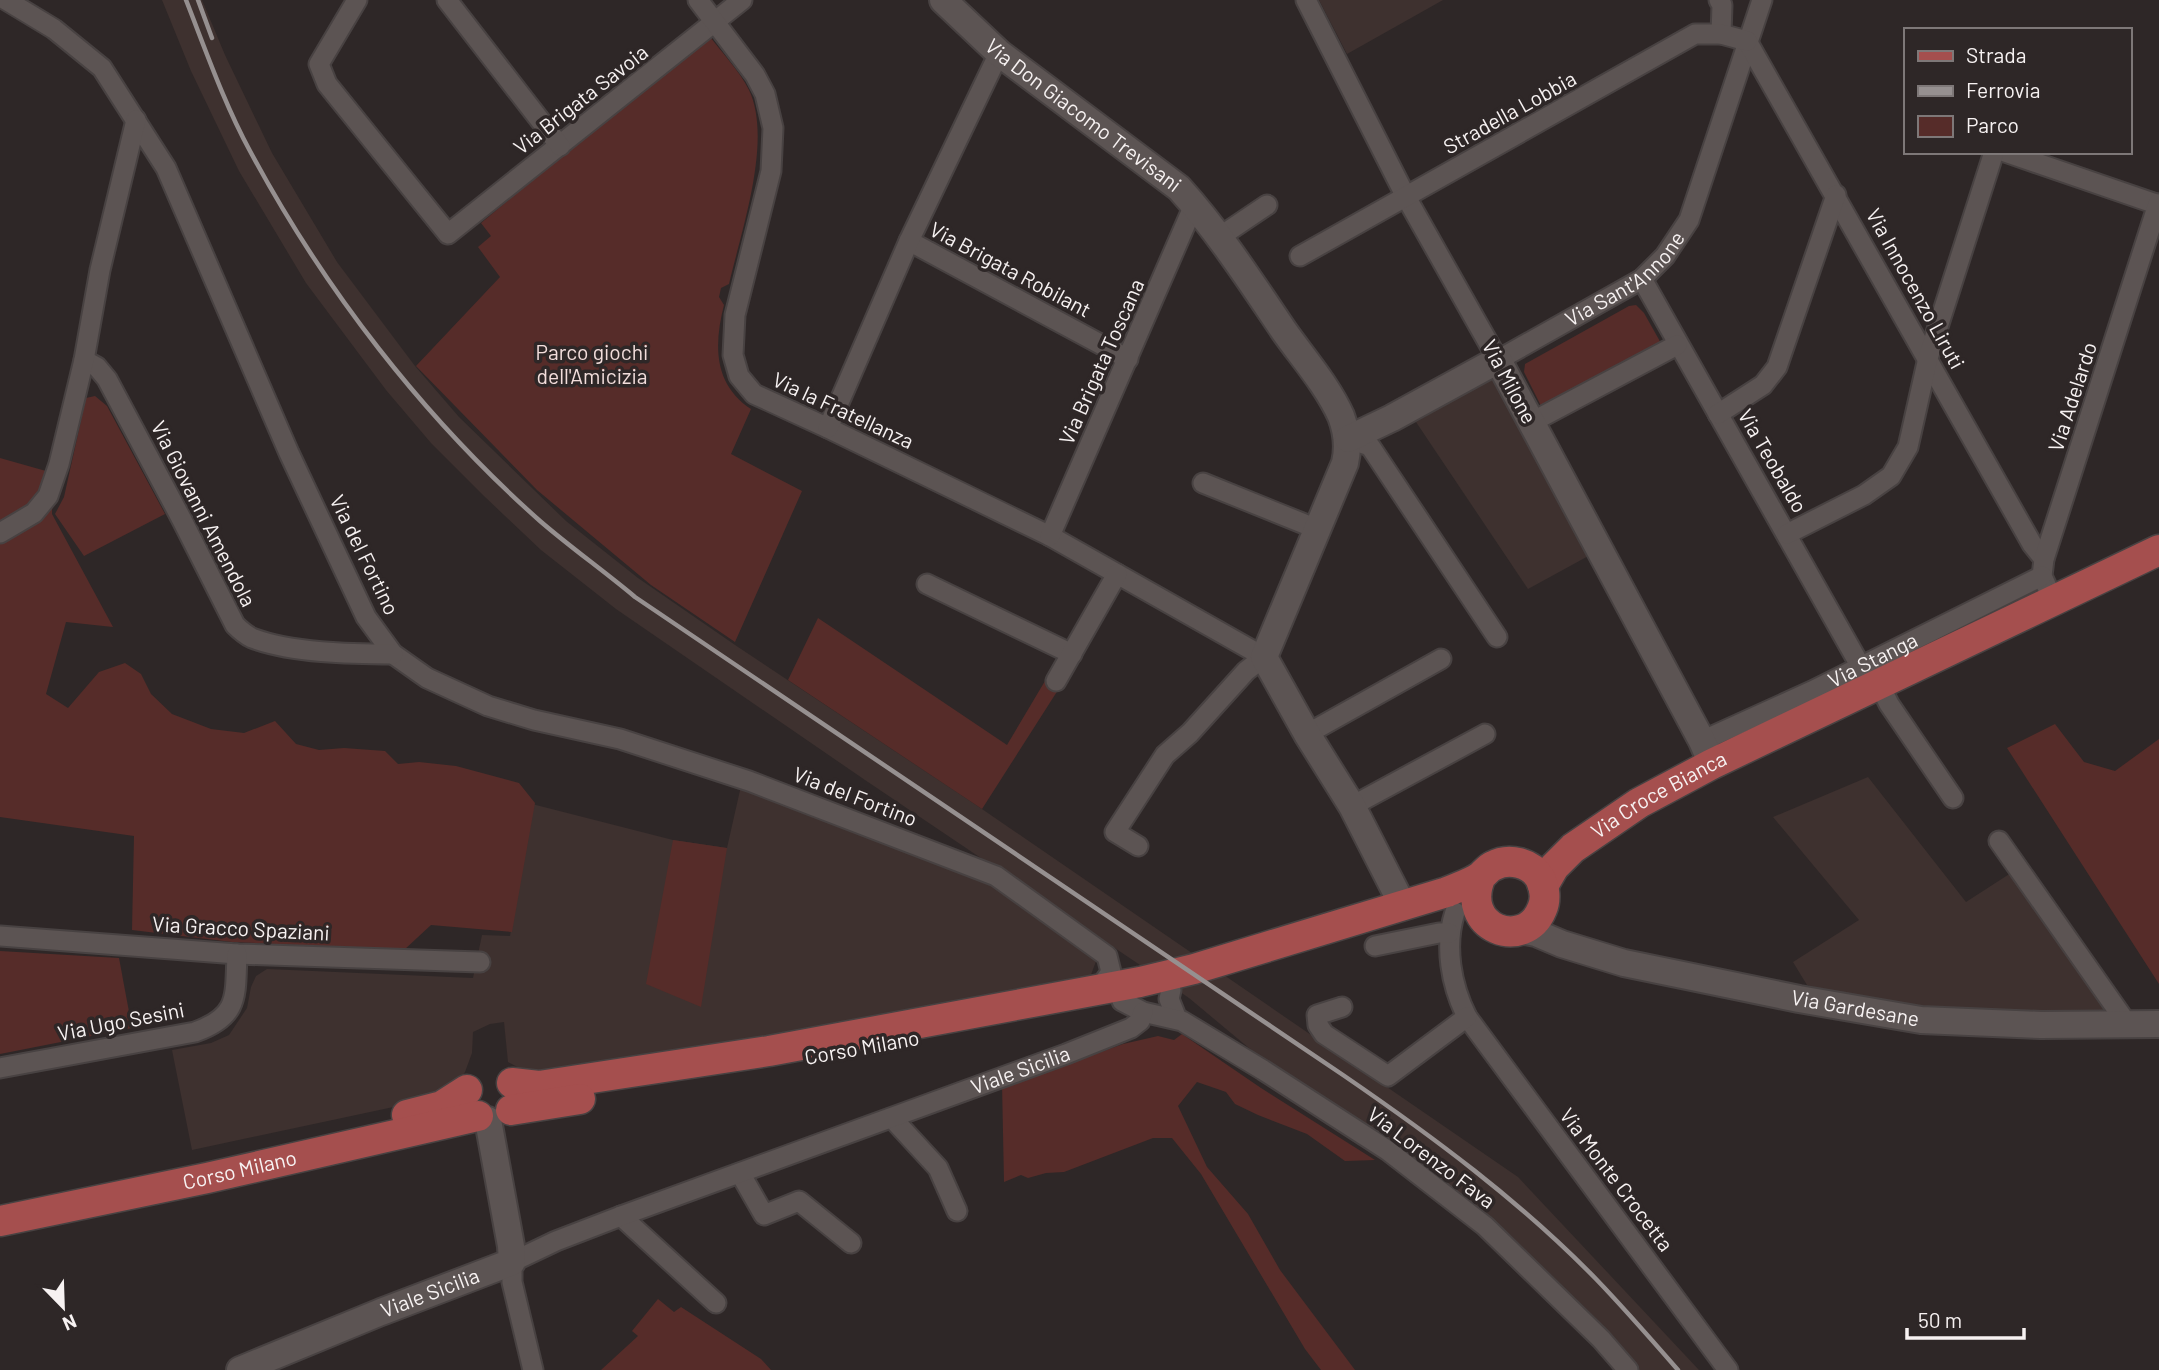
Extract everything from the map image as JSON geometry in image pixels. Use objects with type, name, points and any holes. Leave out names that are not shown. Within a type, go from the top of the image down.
[{"type":"main road","name":"Via Stanga","points":[[1707,753],[1870,675],[2047,579],[2159,551]]},
{"type":"main road","name":"Via Croce Bianca","points":[[1203,974],[1402,904],[1447,892],[1481,876],[1499,863],[1521,863],[1633,793],[1707,753]]},
{"type":"main road","name":"Via Croce Bianca","points":[[1520,930],[1536,920],[1555,867],[1573,848],[1707,753]]},
{"type":"main road","points":[[1521,863],[1535,872],[1544,894]]},
{"type":"main road","points":[[1461,920],[1475,903],[1475,889],[1481,876]]},
{"type":"main road","points":[[1203,974],[1403,919],[1461,920],[1511,932],[1520,930]]},
{"type":"main road","name":"Corso Milano","points":[[1121,1001],[1203,974]]},
{"type":"main road","name":"Corso Milano","points":[[0,1221],[207,1178],[491,1104],[539,1086],[1121,1001],[1171,989],[1203,974]]},
{"type":"main road","name":"Corso Milano","points":[[0,1203],[442,1106],[491,1104]]},
{"type":"street","name":"Via del Fortino","points":[[6,0],[54,29],[102,68],[166,168],[289,453],[366,617],[393,654],[427,678],[488,706],[534,720],[620,739],[749,780],[996,876],[1107,956],[1121,1001]]},
{"type":"street","name":"Via Brigata Savoia","points":[[357,0],[319,64],[327,84],[448,234],[742,0]]},
{"type":"street","points":[[447,0],[560,146]]},
{"type":"street","name":"Via la Fratellanza","points":[[698,0],[755,75],[765,94],[773,128],[771,171],[735,315],[733,334],[733,355],[739,376],[754,394],[1050,536],[1264,657]]},
{"type":"street","name":"Via Don Giacomo Trevisani","points":[[943,0],[999,53],[1171,181],[1194,205],[1328,392],[1348,439]]},
{"type":"street","name":"Via Milone","points":[[1306,0],[1406,197],[1498,360],[1707,753]]},
{"type":"street","points":[[1719,0],[1722,5],[1721,34]]},
{"type":"street","name":"Via Sant'Annone","points":[[1348,439],[1372,429],[1642,279],[1665,256],[1689,220],[1762,0]]},
{"type":"street","name":"Stradella Lobbia","points":[[1300,256],[1696,34],[1721,34],[1747,41]]},
{"type":"street","name":"Via Innocenzo Liruti","points":[[1747,41],[2032,544],[2047,579]]},
{"type":"street","name":"Via Brigata Robilant","points":[[828,428],[909,241],[999,53]]},
{"type":"street","points":[[0,533],[34,513],[48,496],[59,464],[84,360],[100,270],[136,120]]},
{"type":"street","points":[[1787,534],[1864,495],[1891,476],[1908,447],[1928,358],[1993,154]]},
{"type":"street","points":[[2011,154],[2158,205]]},
{"type":"street","points":[[1718,414],[1763,385],[1777,367],[1836,195]]},
{"type":"street","name":"Via Brigata Toscana","points":[[1050,536],[1194,205]]},
{"type":"street","points":[[1218,237],[1267,205]]},
{"type":"street","name":"Via Adelardo","points":[[2047,579],[2158,205]]},
{"type":"street","name":"Via Brigata Robilant","points":[[909,241],[1128,359]]},
{"type":"street","name":"Via Teobaldo","points":[[1642,279],[1677,345],[1870,675]]},
{"type":"street","points":[[1530,424],[1677,345]]},
{"type":"street","name":"Via Giovanni Amendola","points":[[84,360],[97,367],[107,379],[235,625],[250,637],[276,645],[356,654],[393,654]]},
{"type":"street","points":[[1138,846],[1115,832],[1165,755],[1190,733],[1246,671],[1264,657],[1345,463],[1348,439],[1370,446],[1497,637]]},
{"type":"street","points":[[1203,483],[1317,529]]},
{"type":"street","points":[[1056,681],[1117,574]]},
{"type":"street","points":[[926,584],[1072,654]]},
{"type":"street","points":[[1264,657],[1307,734],[1352,806],[1402,904]]},
{"type":"street","points":[[1307,734],[1441,659]]},
{"type":"street","name":"Via Stanga","points":[[1870,675],[1953,798]]},
{"type":"street","points":[[1352,806],[1485,734]]},
{"type":"street","points":[[1999,841],[2128,1025]]},
{"type":"street","name":"Via Gardesane","points":[[1544,894],[1551,918],[1587,951]]},
{"type":"street","points":[[1375,946],[1418,937],[1461,920]]},
{"type":"street","name":"Via Monte Crocetta","points":[[1461,920],[1455,985],[1467,1017],[1728,1370]]},
{"type":"street","name":"Via Gardesane","points":[[1520,930],[1536,933],[1605,958],[1660,971],[1921,1020],[2040,1026],[2159,1024]]},
{"type":"street","name":"Via Gracco Spaziani","points":[[0,936],[237,954],[480,962]]},
{"type":"street","name":"Via Ugo Sesini","points":[[0,1068],[195,1032],[214,1025],[228,1013],[235,1000],[237,954]]},
{"type":"street","points":[[1171,989],[1169,999],[1177,1019]]},
{"type":"street","name":"Via Lorenzo Fava","points":[[1121,1001],[1160,1017],[1177,1019],[1263,1070],[1387,1150],[1485,1226],[1601,1339],[1628,1370]]},
{"type":"street","name":"Viale Sicilia","points":[[240,1370],[621,1216],[1120,1033],[1140,1021],[1121,1001]]},
{"type":"street","points":[[1342,1007],[1317,1015],[1318,1025],[1324,1034],[1388,1076],[1467,1017]]},
{"type":"street","points":[[491,1104],[511,1246],[512,1282],[533,1370]]},
{"type":"street","points":[[892,1118],[938,1168],[957,1211]]},
{"type":"street","points":[[740,1173],[764,1215],[799,1201],[851,1243]]},
{"type":"street","points":[[621,1216],[716,1303]]},
{"type":"shaded area","points":[[162,0],[202,0],[272,153],[337,262],[415,366],[459,417],[566,521],[638,578],[738,647],[982,809],[1518,1177],[1699,1370],[1634,1370],[1539,1270],[1421,1162],[1274,1069],[1189,998],[616,609],[541,550],[431,443],[386,390],[306,283],[239,171],[191,71]]},
{"type":"shaded area","points":[[1319,0],[1443,0],[1347,54]]},
{"type":"shaded area","points":[[1495,376],[1592,554],[1528,589],[1416,422]]},
{"type":"shaded area","points":[[1868,777],[1966,902],[2014,871],[2114,1013],[2031,1014],[1914,1006],[1843,995],[1807,985],[1793,962],[1859,920],[1773,817]]},
{"type":"shaded area","points":[[741,786],[962,863],[1098,956],[1089,980],[548,1076],[523,1070],[508,1062],[504,1022],[490,1024],[473,1032],[472,1053],[456,1086],[431,1099],[192,1150],[172,1050],[211,1043],[229,1035],[247,1008],[256,976],[267,969],[473,978],[482,935],[510,936],[532,804],[673,840],[727,848]]},
{"type":"green space","name":"Parco giochi dell'Amicizia","points":[[708,34],[749,90],[756,111],[758,134],[747,213],[729,284],[721,288],[719,297],[724,305],[718,348],[723,375],[729,388],[751,409],[731,454],[802,491],[735,642],[651,585],[537,490],[416,366],[500,277],[478,247],[491,236],[481,223]]},
{"type":"green space","points":[[1636,305],[1644,313],[1662,345],[1542,408],[1524,372],[1525,364],[1629,306]]},
{"type":"green space","points":[[95,396],[107,406],[165,514],[84,556],[55,514],[64,497],[86,398]]},
{"type":"green space","points":[[0,458],[53,473],[52,514],[113,627],[66,622],[46,694],[68,708],[99,672],[125,663],[141,674],[151,694],[172,714],[211,729],[244,733],[275,721],[296,744],[319,750],[344,748],[385,751],[398,764],[419,762],[456,766],[519,783],[535,803],[512,932],[431,925],[404,950],[232,942],[132,930],[134,836],[0,817]]},
{"type":"green space","points":[[818,618],[1007,745],[1045,681],[1058,690],[982,809],[788,680]]},
{"type":"green space","points":[[2055,724],[2084,762],[2115,771],[2159,739],[2159,984],[2007,748]]},
{"type":"green space","points":[[673,840],[727,848],[701,1007],[646,984]]},
{"type":"green space","points":[[0,951],[119,958],[132,1028],[0,1054]]},
{"type":"green space","points":[[1182,1034],[1375,1160],[1345,1161],[1307,1134],[1258,1115],[1235,1104],[1226,1092],[1197,1082],[1178,1106],[1207,1167],[1248,1214],[1280,1270],[1355,1370],[1321,1370],[1305,1349],[1201,1174],[1172,1138],[1153,1138],[1064,1172],[1028,1178],[1021,1175],[1004,1182],[1002,1083],[1032,1070],[1035,1076],[1123,1044],[1158,1036],[1174,1040]]},
{"type":"green space","points":[[658,1299],[674,1312],[681,1307],[761,1359],[771,1370],[601,1370],[638,1336],[632,1331]]},
{"type":"railway","points":[[186,0],[216,77],[250,151],[279,202],[343,301],[416,395],[497,481],[540,521],[635,597],[1343,1075],[1442,1146],[1506,1196],[1567,1250],[1678,1370]]},
{"type":"railway","points":[[198,0],[212,38]]}]
